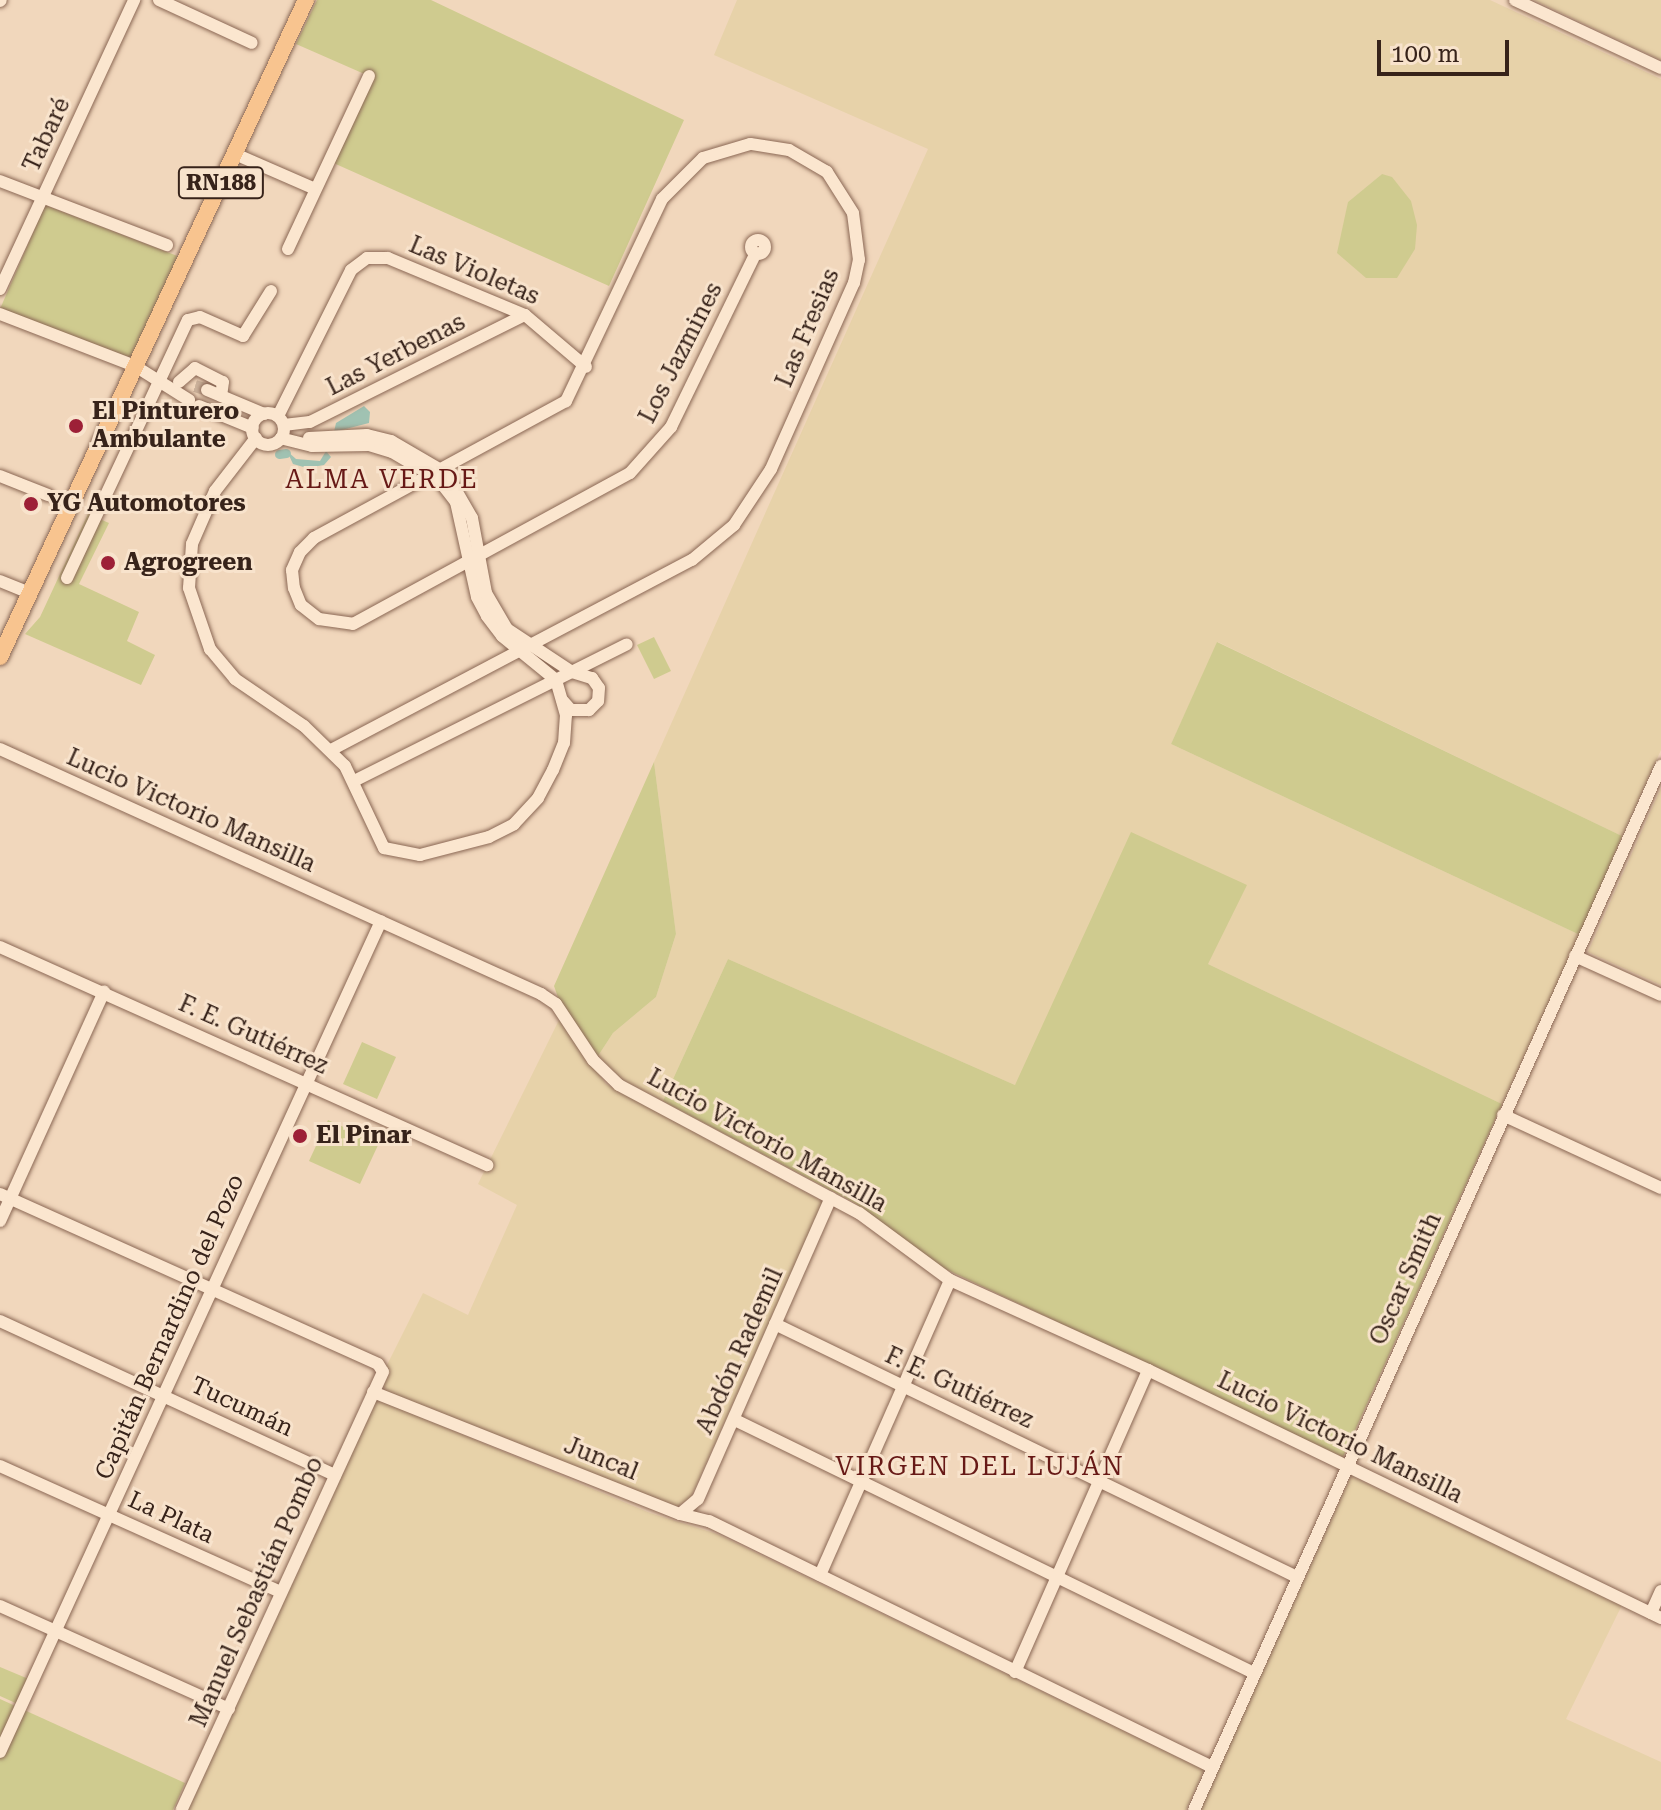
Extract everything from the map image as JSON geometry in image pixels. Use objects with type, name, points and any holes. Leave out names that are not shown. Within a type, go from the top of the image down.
[{"type":"main road","name":"RN188","points":[[0,657],[306,0]]},
{"type":"street","name":"Tabaré","points":[[0,289],[134,0]]},
{"type":"street","points":[[159,0],[252,43]]},
{"type":"street","points":[[1515,0],[1661,68]]},
{"type":"street","points":[[288,249],[369,76]]},
{"type":"street","name":"Las Fresias","points":[[331,750],[692,560],[753,503],[854,283],[859,242],[841,189],[805,157],[775,146],[750,144],[703,158],[662,199],[586,367],[566,401],[435,471]]},
{"type":"street","points":[[235,154],[315,189]]},
{"type":"street","points":[[0,181],[167,245]]},
{"type":"street","name":"Los Jazmines","points":[[435,471],[314,538],[300,552],[292,570],[294,588],[301,605],[319,619],[353,624],[646,460],[671,427],[756,253]]},
{"type":"street","name":"Las Violetas","points":[[556,680],[562,698],[564,743],[538,798],[514,824],[489,837],[400,855],[384,848],[373,834],[354,781],[331,750],[235,679],[210,649],[189,588],[200,520],[254,433],[278,425],[351,270],[367,258],[388,258],[525,315],[586,367]]},
{"type":"street","points":[[74,575],[91,528],[188,320],[200,317],[241,336],[253,328],[271,291]]},
{"type":"street","points":[[0,314],[135,366],[194,403],[254,433],[268,444],[278,425]]},
{"type":"street","name":"Las Yerbenas","points":[[278,425],[310,422],[525,315]]},
{"type":"street","points":[[179,382],[195,368],[223,382],[221,396]]},
{"type":"street","points":[[159,382],[179,382],[201,388],[278,425],[314,438],[367,435],[391,441],[454,483],[472,518],[474,559],[487,616],[556,680]]},
{"type":"street","points":[[0,476],[48,495]]},
{"type":"street","points":[[91,528],[103,535]]},
{"type":"street","points":[[0,581],[29,593]]},
{"type":"street","points":[[525,649],[576,673],[596,683],[598,701],[577,712],[562,698],[566,681],[576,673],[627,644]]},
{"type":"street","points":[[354,781],[556,680],[576,673]]},
{"type":"street","name":"Lucio Victorio Mansilla","points":[[0,749],[541,994],[556,1004],[593,1060],[619,1085],[831,1198],[950,1280],[1148,1370],[1656,1615]]},
{"type":"street","name":"Oscar Smith","points":[[1194,1810],[1661,766]]},
{"type":"street","name":"Capitán Bernardino del Pozo","points":[[0,1752],[381,921]]},
{"type":"street","name":"F. E. Gutiérrez","points":[[0,947],[487,1165]]},
{"type":"street","points":[[1575,956],[1661,995]]},
{"type":"street","points":[[0,1221],[5,1197],[104,992]]},
{"type":"street","points":[[1503,1115],[1661,1188]]},
{"type":"street","points":[[5,1197],[378,1364],[383,1372],[373,1392]]},
{"type":"street","name":"Abdón Rademil","points":[[680,1514],[698,1499],[831,1198]]},
{"type":"street","points":[[820,1575],[950,1280]]},
{"type":"street","name":"Tucumán","points":[[0,1321],[335,1475]]},
{"type":"street","name":"F. E. Gutiérrez","points":[[775,1324],[1297,1577]]},
{"type":"street","points":[[1015,1672],[1148,1370]]},
{"type":"street","name":"Manuel Sebastián Pombo","points":[[182,1810],[373,1392]]},
{"type":"street","name":"Juncal","points":[[373,1392],[680,1514],[709,1521],[1212,1767]]},
{"type":"street","points":[[735,1420],[1254,1673]]},
{"type":"street","name":"La Plata","points":[[0,1466],[280,1592]]},
{"type":"street","points":[[1656,1615],[1661,1591]]},
{"type":"street","points":[[0,1606],[229,1709]]},
{"type":"shaded area","points":[[317,0],[431,0],[684,120],[609,286],[329,161],[369,76],[296,44]]},
{"type":"shaded area","points":[[737,0],[1490,0],[1661,79],[1661,750],[1622,836],[1218,642],[1171,744],[1580,935],[1502,1104],[1208,964],[1015,1085],[728,959],[663,1101],[621,1079],[598,1056],[613,1033],[656,997],[676,934],[654,762],[928,149],[714,55]],"holes":[[[1382,174],[1397,278],[1348,202]]]},
{"type":"shaded area","points":[[1534,0],[1661,0],[1661,60]]},
{"type":"shaded area","points":[[1382,174],[1392,177],[1411,201],[1417,225],[1415,249],[1397,278],[1366,278],[1337,253],[1348,202]]},
{"type":"shaded area","points":[[45,205],[180,257],[131,358],[0,309]]},
{"type":"shaded area","points":[[364,406],[370,412],[369,423],[334,432],[336,423]]},
{"type":"shaded area","points":[[287,451],[296,459],[320,461],[326,451],[331,457],[324,465],[307,468],[293,464]]},
{"type":"shaded area","points":[[88,514],[109,523],[79,584],[139,612],[127,641],[155,655],[141,685],[25,634],[40,617]]},
{"type":"shaded area","points":[[654,637],[671,671],[654,679],[637,645]]},
{"type":"shaded area","points":[[1217,642],[1622,836],[1580,935],[1171,744]]},
{"type":"shaded area","points":[[654,762],[676,934],[656,997],[613,1033],[598,1056],[561,1006],[554,986]]},
{"type":"shaded area","points":[[1661,788],[1661,985],[1588,952]]},
{"type":"shaded area","points":[[1131,832],[1247,885],[1208,964],[1502,1104],[1343,1457],[937,1265],[855,1203],[663,1101],[728,959],[1015,1085]]},
{"type":"shaded area","points":[[559,1020],[606,1084],[823,1202],[691,1497],[674,1509],[387,1393],[384,1386],[386,1367],[423,1293],[468,1315],[517,1205],[478,1184]]},
{"type":"shaded area","points":[[362,1042],[396,1057],[377,1099],[343,1084]]},
{"type":"shaded area","points":[[328,1120],[379,1143],[360,1184],[309,1161]]},
{"type":"shaded area","points":[[375,1398],[650,1513],[717,1534],[1204,1770],[1186,1810],[186,1810]]},
{"type":"shaded area","points":[[1351,1476],[1622,1605],[1566,1719],[1661,1762],[1661,1810],[1200,1810]]},
{"type":"shaded area","points":[[0,1667],[31,1680],[20,1705],[0,1696]]},
{"type":"shaded area","points":[[0,1699],[185,1783],[173,1810],[0,1810]]},
{"type":"waterway","points":[[279,454],[286,453]]},
{"type":"tunnel","points":[[195,386],[207,390]]},
{"type":"place","name":"El Pinturero Ambulante","points":[[76,426]]},
{"type":"place","name":"YG Automotores","points":[[31,504]]},
{"type":"place","name":"Agrogreen","points":[[108,563]]},
{"type":"place","name":"El Pinar","points":[[300,1136]]},
{"type":"district","name":"ALMA VERDE","points":[[382,480]]},
{"type":"district","name":"VIRGEN DEL LUJÁN","points":[[980,1467]]}]
